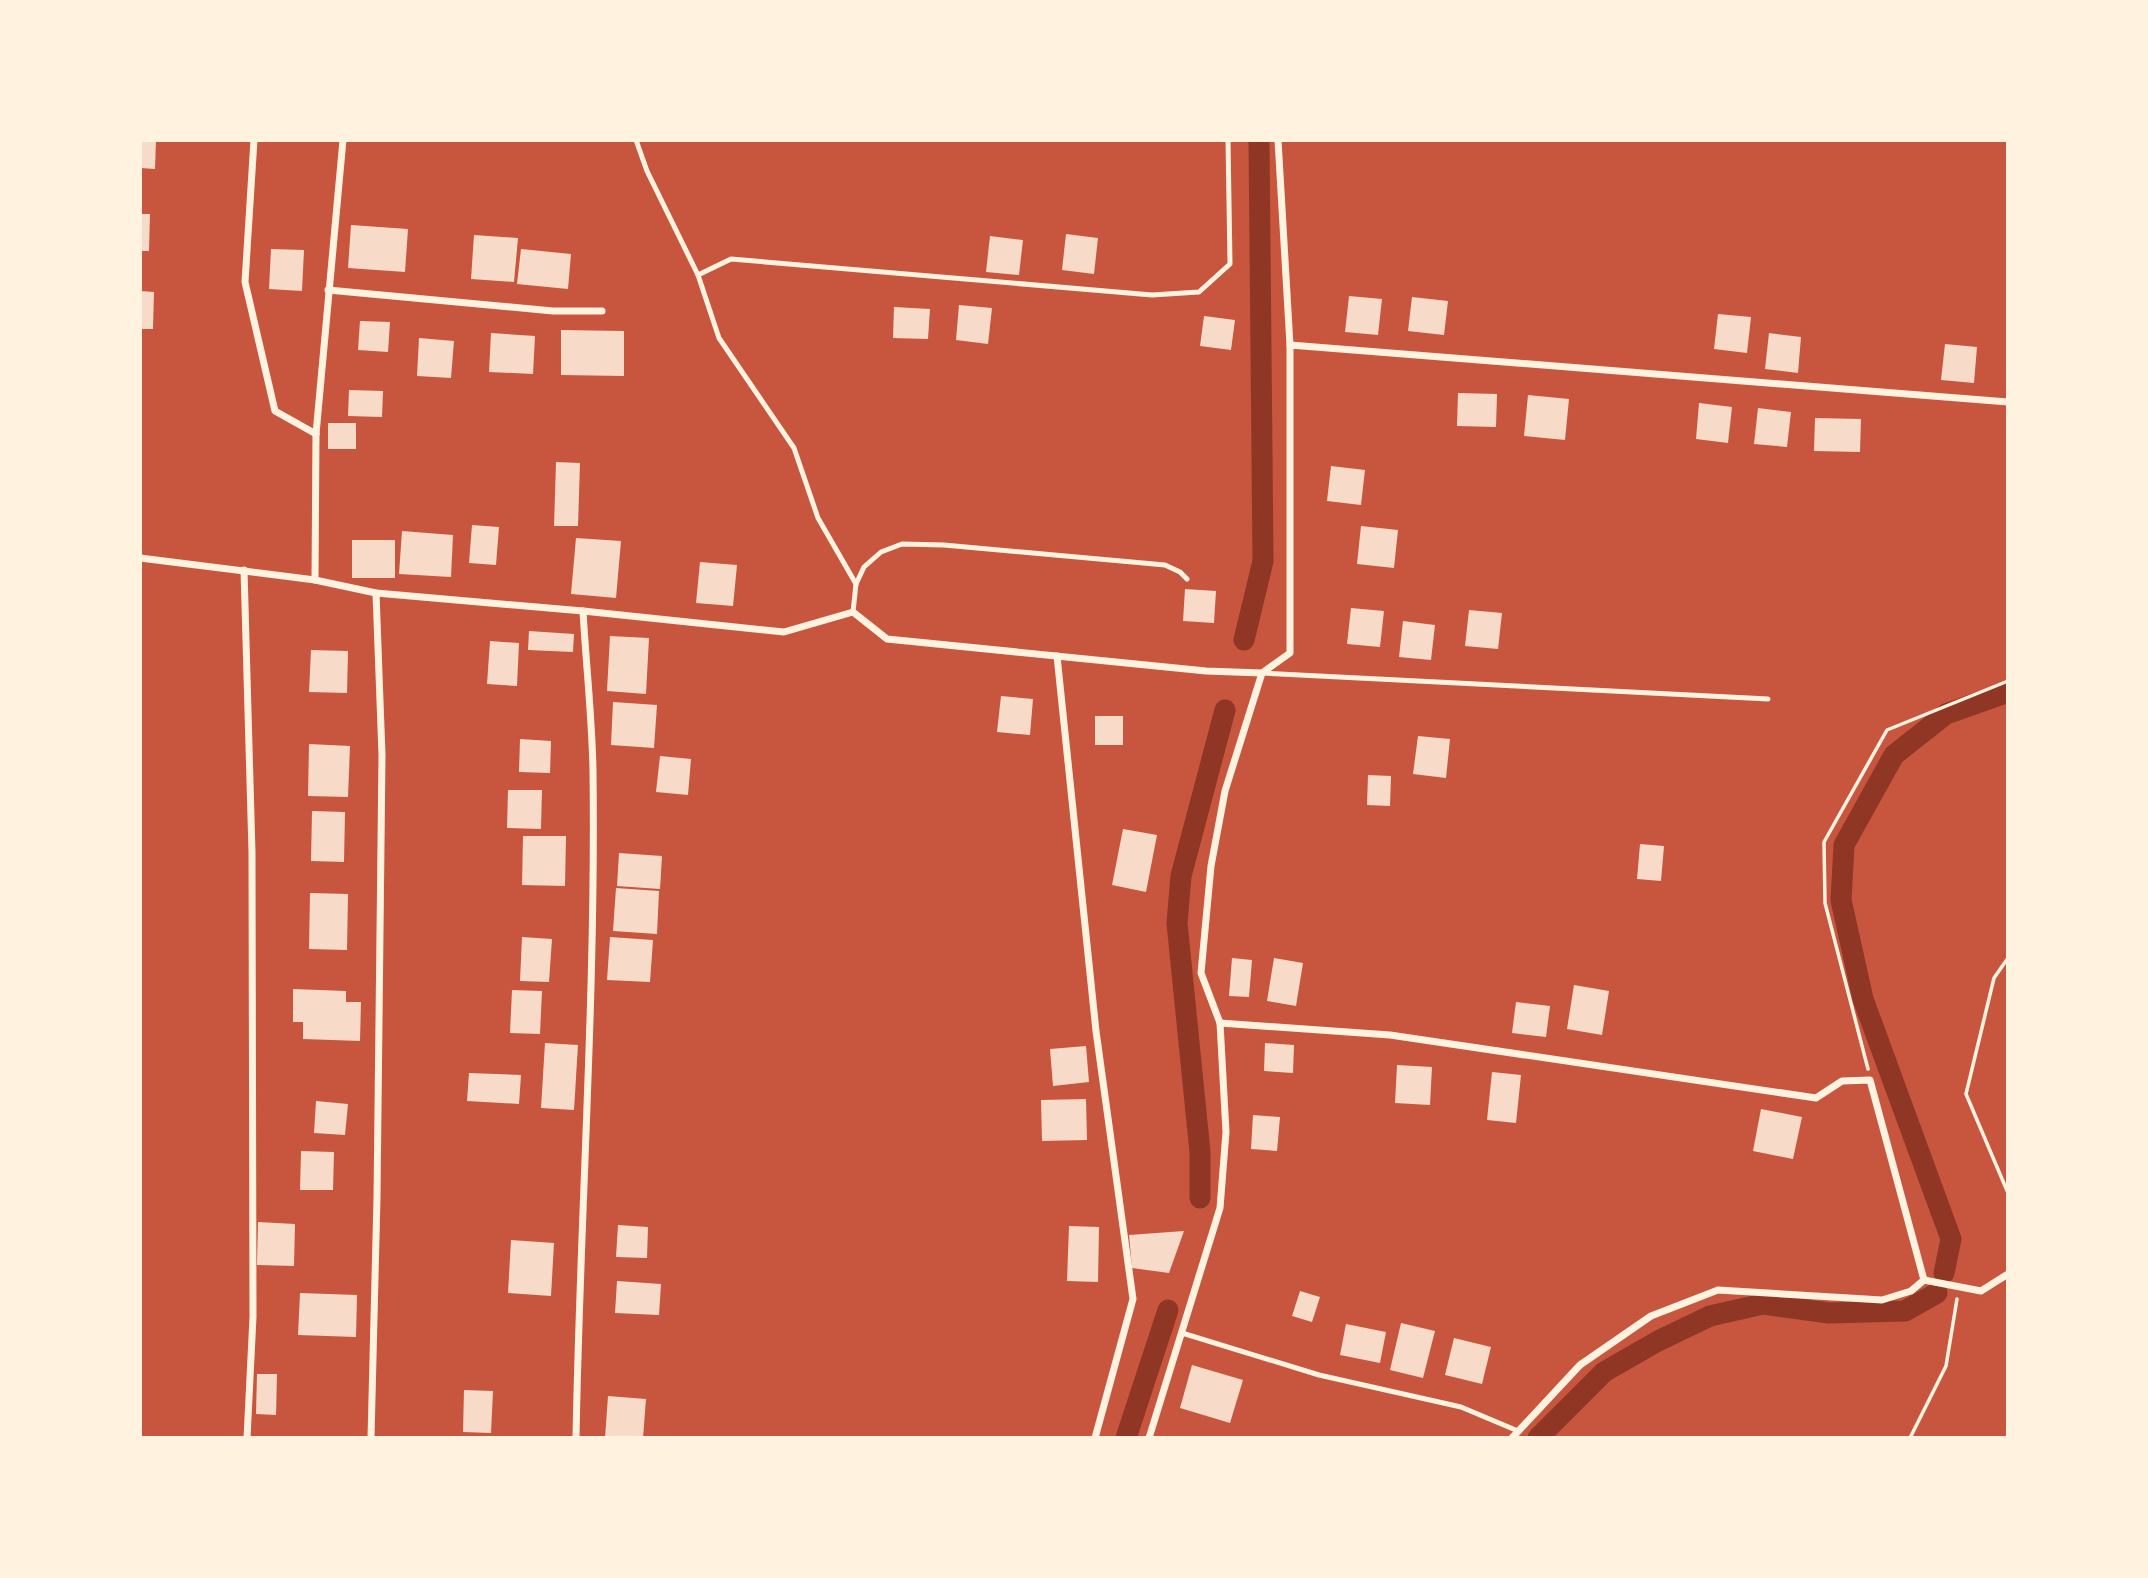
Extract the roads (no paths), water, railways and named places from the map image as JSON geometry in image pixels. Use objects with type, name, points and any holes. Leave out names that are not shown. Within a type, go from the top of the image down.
[{"type":"street","points":[[254,140],[245,282],[275,411],[316,434]]},
{"type":"street","points":[[315,580],[316,434],[343,140]]},
{"type":"street","points":[[1149,1438],[1220,1208],[1226,1132],[1220,1023],[1201,973],[1211,866],[1225,791],[1262,673],[1290,653],[1290,345],[1278,140]]},
{"type":"street","points":[[328,290],[553,311],[602,311]]},
{"type":"street","points":[[1290,345],[2008,402]]},
{"type":"street","points":[[140,558],[315,580],[376,593],[784,632],[853,612],[887,639],[1206,671],[1262,673]]},
{"type":"street","points":[[244,570],[252,852],[253,1317],[247,1438]]},
{"type":"street","points":[[371,1438],[377,1198],[382,755],[376,593]]},
{"type":"street","points":[[576,1438],[587,1118],[593,768],[583,611]]},
{"type":"street","points":[[1057,656],[1096,1031],[1133,1299],[1095,1438]]},
{"type":"street","points":[[1220,1023],[1390,1035],[1816,1098],[1842,1081],[1870,1080],[1923,1280]]},
{"type":"street","points":[[1923,1280],[1981,1291],[2008,1274]]},
{"type":"street","points":[[1513,1438],[1580,1364],[1651,1316],[1718,1290],[1882,1300],[1911,1291],[1923,1280]]},
{"type":"lane","points":[[636,140],[647,171],[698,275],[719,338],[794,448],[818,518],[856,584]]},
{"type":"lane","points":[[698,275],[731,258],[1152,295],[1199,292],[1230,264],[1228,140]]},
{"type":"lane","points":[[853,612],[856,584],[864,568],[881,552],[902,544],[944,545],[1165,565],[1180,572],[1187,579]]},
{"type":"lane","points":[[1262,673],[1768,699]]},
{"type":"lane","points":[[1182,1333],[1319,1375],[1461,1407],[1518,1430]]},
{"type":"waterway","points":[[1244,640],[1263,561],[1259,140]]},
{"type":"waterway","points":[[1944,1273],[1951,1239],[1863,999],[1841,900],[1844,845],[1894,755],[1946,714],[2008,692]]},
{"type":"waterway","points":[[1200,1198],[1200,1152],[1177,923],[1181,876],[1225,710]]},
{"type":"waterway","points":[[1538,1438],[1604,1372],[1658,1341],[1710,1316],[1763,1304],[1829,1313],[1905,1311],[1937,1293]]},
{"type":"waterway","points":[[1126,1438],[1168,1310]]}]
